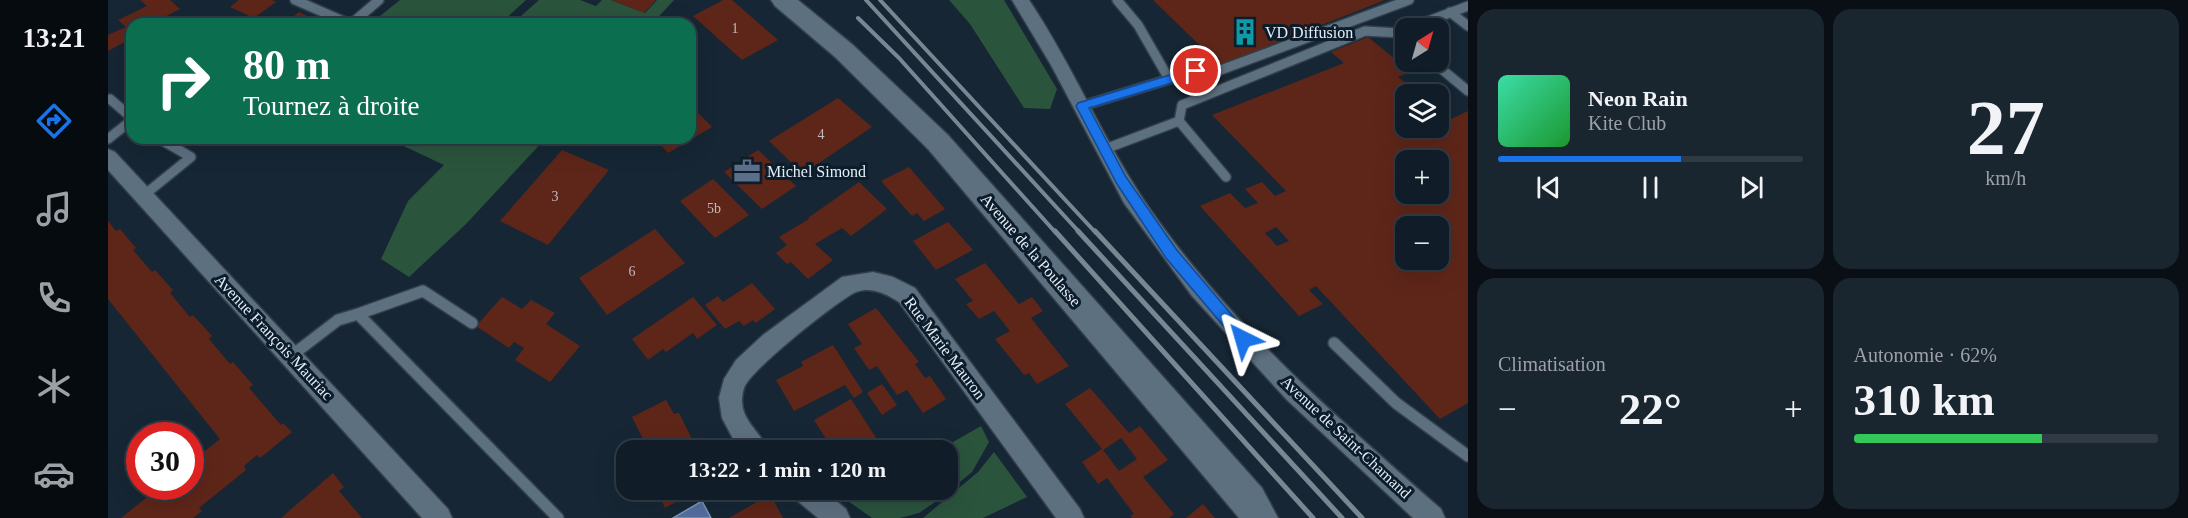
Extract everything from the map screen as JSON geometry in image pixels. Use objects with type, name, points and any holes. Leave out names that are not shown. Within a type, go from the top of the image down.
[{"type":"street","name":"Avenue de la Poulasse","points":[[783,0],[844,51],[938,142],[1250,501],[1260,518]]},
{"type":"street","name":"Avenue de Saint-Chamand","points":[[1020,0],[1041,30],[1121,181],[1171,254],[1243,339],[1360,454],[1432,518]]},
{"type":"street","name":"Avenue François Mauriac","points":[[108,158],[439,518]]},
{"type":"street","name":"Rue Marie Mauron","points":[[745,440],[735,424],[731,399],[735,381],[751,360],[849,284],[867,280],[889,284],[907,295],[1071,518]]},
{"type":"street","points":[[815,500],[837,518]]},
{"type":"lane","points":[[295,0],[336,18]]},
{"type":"lane","points":[[357,18],[379,0]]},
{"type":"lane","points":[[1117,0],[1138,26],[1169,79]]},
{"type":"lane","points":[[1082,106],[1196,71],[1218,71],[1409,0]]},
{"type":"lane","points":[[1435,18],[1468,6]]},
{"type":"lane","points":[[1450,12],[1468,26]]},
{"type":"lane","points":[[1179,121],[1182,105],[1365,30],[1395,33]]},
{"type":"lane","points":[[1445,72],[1468,91]]},
{"type":"lane","points":[[110,99],[126,114]]},
{"type":"lane","points":[[1105,149],[1179,121]]},
{"type":"lane","points":[[1179,121],[1226,177]]},
{"type":"lane","points":[[108,139],[126,124]]},
{"type":"lane","points":[[143,196],[191,157],[168,144]]},
{"type":"lane","points":[[291,356],[338,320],[423,291],[472,323]]},
{"type":"lane","points":[[358,314],[558,518]]},
{"type":"lane","points":[[1334,343],[1396,404],[1468,456]]},
{"type":"green space","points":[[400,0],[526,0],[506,18],[378,18]]},
{"type":"green space","points":[[539,0],[580,0],[596,6],[602,0],[611,0],[645,13],[657,0],[674,0],[658,18],[519,18]]},
{"type":"green space","points":[[949,0],[1004,0],[1057,89],[1050,109],[1024,108],[970,24]]},
{"type":"green space","points":[[399,144],[540,144],[466,224],[409,277],[381,259],[408,201],[444,165]]},
{"type":"green space","points":[[981,426],[989,442],[972,472],[958,484],[958,440]]},
{"type":"green space","points":[[994,452],[1027,497],[983,518],[923,518],[945,500],[958,500],[958,489],[978,472]]},
{"type":"green space","points":[[938,500],[919,513],[900,518],[872,518],[848,501]]},
{"type":"water","points":[[702,501],[711,518],[673,518]]},
{"type":"building","points":[[140,0],[170,0],[180,9],[163,18],[126,18],[126,27],[118,20],[147,6]]},
{"type":"building","points":[[239,0],[276,2],[254,18],[230,7]]},
{"type":"building","points":[[612,0],[656,0],[644,13]]},
{"type":"building","points":[[723,0],[732,0],[778,40],[742,60],[693,16]]},
{"type":"building","name":"VD Diffusion","points":[[1153,0],[1385,0],[1220,65]]},
{"type":"building","points":[[299,12],[311,18],[291,18]]},
{"type":"building","points":[[126,27],[126,41],[108,51],[108,35]]},
{"type":"building","points":[[1368,37],[1395,59],[1395,72],[1411,72],[1398,77],[1407,84],[1395,84],[1395,138],[1449,138],[1449,120],[1468,111],[1468,403],[1440,419],[1316,286],[1309,290],[1323,304],[1299,316],[1200,206],[1230,193],[1245,208],[1258,203],[1245,189],[1262,182],[1275,196],[1286,191],[1212,115],[1344,63],[1331,52]],"holes":[[[1276,227],[1289,241],[1277,246],[1265,233]]]},
{"type":"building","points":[[838,98],[872,127],[803,174],[769,141]]},
{"type":"building","points":[[696,111],[712,127],[696,136]]},
{"type":"building","points":[[660,144],[683,144],[668,153]]},
{"type":"building","points":[[562,150],[609,170],[548,245],[500,221]]},
{"type":"building","points":[[758,150],[796,186],[762,209],[724,172]]},
{"type":"building","points":[[909,167],[945,209],[924,221],[917,213],[912,216],[881,181]]},
{"type":"building","points":[[713,179],[749,215],[715,238],[680,201]]},
{"type":"building","points":[[859,182],[887,209],[851,236],[842,228],[815,244],[833,260],[808,279],[791,262],[787,264],[776,253],[787,245],[779,237],[809,219]]},
{"type":"building","points":[[108,221],[116,231],[120,229],[136,248],[133,250],[152,272],[155,270],[173,290],[170,293],[190,317],[193,315],[212,336],[209,339],[230,364],[233,362],[253,385],[249,388],[281,425],[283,423],[292,432],[260,458],[257,455],[244,466],[246,470],[199,508],[202,511],[193,518],[121,518],[144,500],[204,500],[204,452],[220,439],[108,299]]},
{"type":"building","points":[[948,222],[973,250],[936,270],[913,241]]},
{"type":"building","points":[[655,229],[685,263],[607,315],[579,278]]},
{"type":"building","points":[[985,263],[1019,304],[1032,297],[1043,311],[1031,318],[1069,366],[1037,384],[1029,373],[1024,375],[995,339],[1010,331],[994,311],[979,319],[966,304],[973,301],[955,279]]},
{"type":"building","points":[[752,283],[775,309],[756,323],[753,320],[744,326],[739,321],[725,329],[705,305],[718,296],[723,302]]},
{"type":"building","points":[[502,297],[522,309],[531,300],[555,313],[546,324],[580,346],[550,382],[515,360],[524,348],[514,342],[509,348],[476,326]]},
{"type":"building","points":[[693,297],[717,325],[697,339],[693,333],[666,352],[663,349],[648,360],[632,339]]},
{"type":"building","points":[[876,308],[919,362],[915,364],[925,378],[930,376],[946,399],[923,413],[907,390],[897,395],[877,366],[869,370],[854,348],[862,344],[848,324]]},
{"type":"building","points":[[833,345],[863,392],[854,398],[845,385],[794,411],[776,380],[803,366],[801,362]]},
{"type":"building","points":[[882,384],[897,405],[882,415],[867,393]]},
{"type":"building","points":[[1090,388],[1129,433],[1140,426],[1168,460],[1143,477],[1174,514],[1169,518],[1132,518],[1130,516],[1134,514],[1107,478],[1098,484],[1082,462],[1102,449],[1065,404]],"holes":[[[1121,438],[1137,459],[1119,471],[1103,450]]]},
{"type":"building","points":[[851,399],[878,440],[827,440],[814,420]]},
{"type":"building","points":[[666,400],[674,414],[679,413],[692,440],[644,440],[632,417]]},
{"type":"building","points":[[333,473],[344,487],[339,491],[362,518],[281,518]]},
{"type":"building","points":[[661,500],[679,500],[665,508]]},
{"type":"building","points":[[760,500],[773,500],[783,518],[729,518]]},
{"type":"building","points":[[1203,504],[1215,518],[1186,518]]},
{"type":"railway","points":[[866,0],[1080,233]]},
{"type":"railway","points":[[880,0],[1096,233]]},
{"type":"railway","points":[[858,18],[899,58],[1056,233]]},
{"type":"railway","points":[[1055,231],[1313,518]]},
{"type":"railway","points":[[1078,231],[1342,518]]},
{"type":"railway","points":[[1095,231],[1362,518]]},
{"type":"place","name":"VD Diffusion","points":[[1245,32]]},
{"type":"place","name":"Michel Simond","points":[[747,171]]},
{"type":"route","points":[[1196,71],[1082,106],[1121,181],[1171,254],[1243,339]]}]
